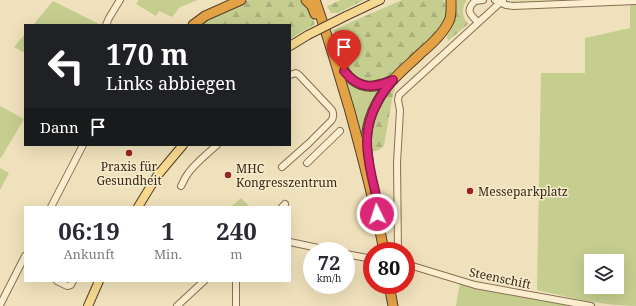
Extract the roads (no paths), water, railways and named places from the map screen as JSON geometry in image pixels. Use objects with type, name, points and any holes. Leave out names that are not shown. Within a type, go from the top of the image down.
[{"type":"highway","points":[[194,24],[205,16],[241,0]]},
{"type":"highway","points":[[306,0],[312,6],[324,38],[330,44]]},
{"type":"highway","points":[[315,0],[330,44],[362,153],[382,242]]},
{"type":"highway","points":[[377,214],[378,205],[367,152],[368,126],[372,113],[377,102],[393,80],[439,37],[449,20],[452,8],[451,0]]},
{"type":"highway","points":[[327,35],[332,38],[341,66],[352,80],[368,86],[385,84],[393,80]]},
{"type":"highway","points":[[391,294],[393,306]]},
{"type":"main road","points":[[291,45],[308,35],[380,0]]},
{"type":"main road","points":[[139,206],[157,176],[182,146]]},
{"type":"main road","points":[[88,306],[99,282]]},
{"type":"street","points":[[106,24],[120,0]]},
{"type":"street","points":[[478,22],[469,12],[475,0],[483,0]]},
{"type":"street","points":[[398,242],[399,95],[499,1],[506,5],[513,6],[636,1]]},
{"type":"street","points":[[282,166],[309,143],[331,121],[334,114],[299,75],[296,73],[291,74]]},
{"type":"street","points":[[307,163],[340,131]]},
{"type":"street","points":[[309,143],[318,152]]},
{"type":"street","points":[[52,206],[82,146]]},
{"type":"street","points":[[181,186],[186,175],[215,146]]},
{"type":"street","points":[[291,242],[303,245]]},
{"type":"street","points":[[0,305],[24,260]]},
{"type":"street","name":"Steenschift","points":[[415,267],[475,285],[591,306]]},
{"type":"street","points":[[59,282],[67,286],[71,285],[72,282]]},
{"type":"street","points":[[177,306],[203,282]]},
{"type":"street","points":[[236,282],[236,306]]},
{"type":"place","name":"Praxis für Gesundheit","points":[[129,153]]},
{"type":"place","name":"MHC Kongresszentrum","points":[[228,175]]},
{"type":"place","name":"Messeparkplatz","points":[[470,191]]}]
